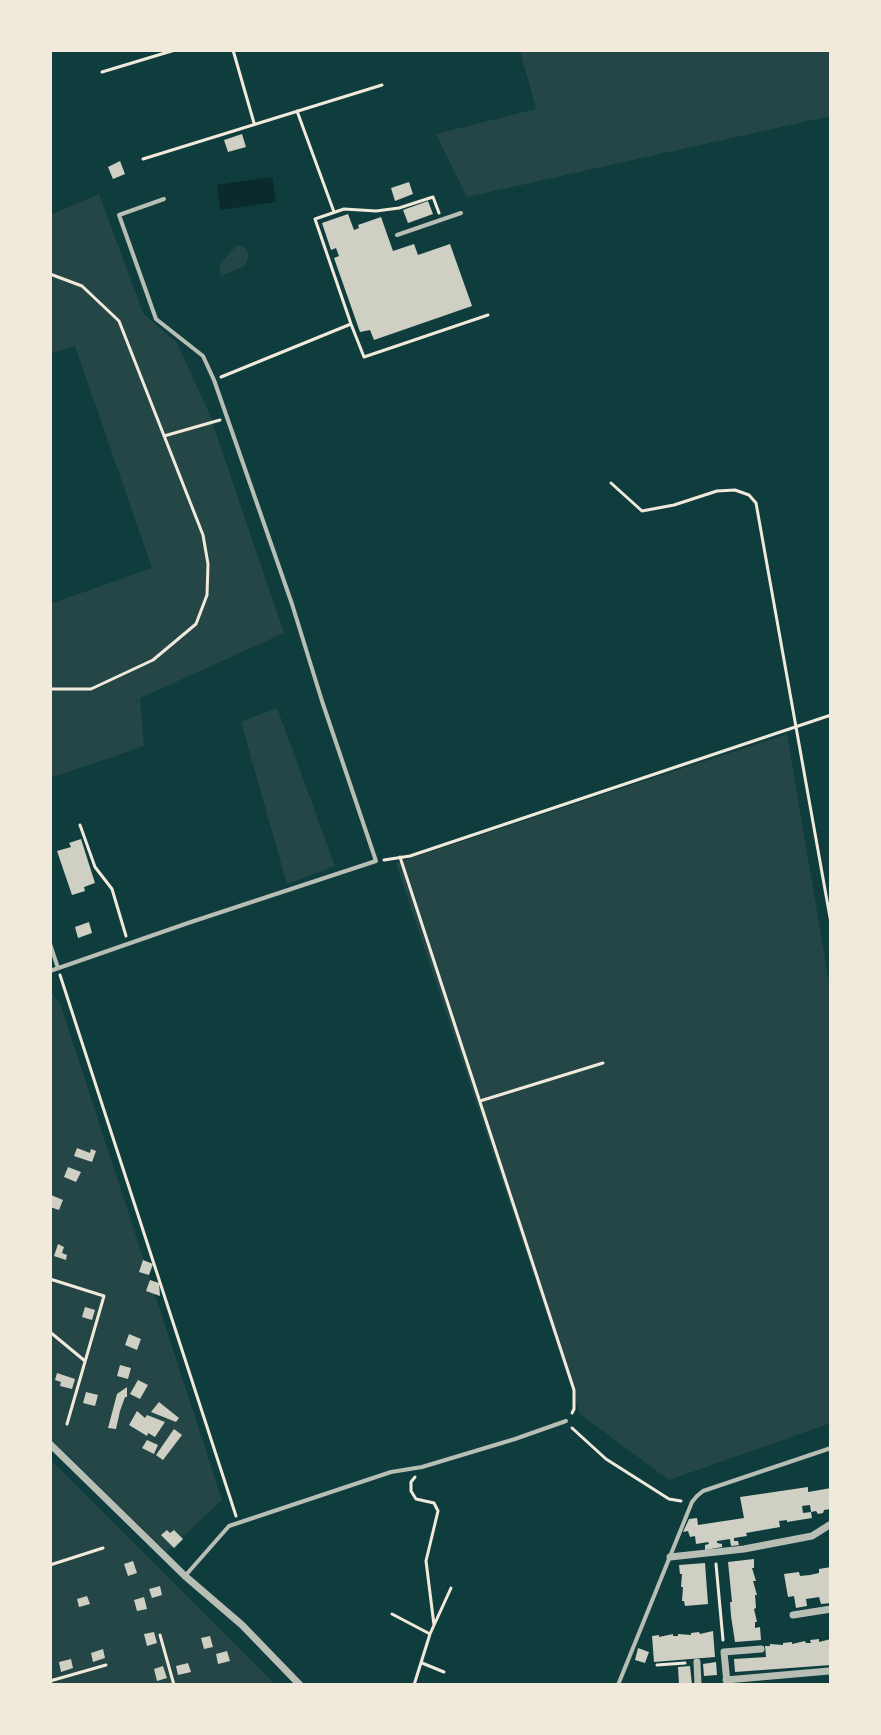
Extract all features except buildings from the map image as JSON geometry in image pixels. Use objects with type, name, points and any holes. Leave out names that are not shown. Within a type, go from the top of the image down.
[{"type":"street","points":[[50,1444],[185,1576],[242,1625],[300,1685]]},
{"type":"street","points":[[670,1557],[715,1553],[812,1536],[831,1524]]},
{"type":"street","points":[[793,1615],[831,1609]]},
{"type":"street","points":[[761,1649],[724,1652],[727,1683],[829,1671]]},
{"type":"street","points":[[697,1662],[698,1685]]},
{"type":"lane","points":[[50,971],[376,861],[292,604],[214,380],[203,356],[156,319],[119,215],[164,199]]},
{"type":"lane","points":[[397,235],[461,213]]},
{"type":"lane","points":[[50,944],[58,968]]},
{"type":"lane","points":[[185,1576],[229,1526],[391,1472],[422,1467],[566,1421]]},
{"type":"lane","points":[[618,1685],[692,1502],[703,1491],[831,1448]]},
{"type":"path","points":[[102,72],[175,50]]},
{"type":"path","points":[[233,50],[254,125]]},
{"type":"path","points":[[143,159],[382,85]]},
{"type":"path","points":[[297,111],[334,212]]},
{"type":"path","points":[[442,219],[433,197],[399,208],[376,211],[344,209],[315,219],[364,357],[488,315]]},
{"type":"path","points":[[50,274],[82,286],[119,321],[203,535],[208,564],[207,595],[196,624],[153,660],[91,689],[50,689]]},
{"type":"path","points":[[214,380],[351,324]]},
{"type":"path","points":[[164,436],[228,417]]},
{"type":"path","points":[[611,483],[642,511],[674,505],[717,491],[735,490],[749,495],[756,503],[831,923]]},
{"type":"path","points":[[376,861],[410,856],[831,715]]},
{"type":"path","points":[[80,825],[95,867],[112,889],[129,944]]},
{"type":"path","points":[[400,857],[574,1390],[574,1409],[566,1421],[606,1459],[669,1499],[692,1502]]},
{"type":"path","points":[[58,968],[238,1524]]},
{"type":"path","points":[[480,1102],[603,1063]]},
{"type":"path","points":[[50,1279],[104,1296],[67,1424]]},
{"type":"path","points":[[50,1332],[85,1361]]},
{"type":"path","points":[[422,1467],[411,1482],[411,1491],[416,1499],[434,1503],[438,1511],[426,1561],[434,1625]]},
{"type":"path","points":[[50,1565],[103,1548]]},
{"type":"path","points":[[715,1553],[724,1652]]},
{"type":"path","points":[[414,1685],[430,1634],[451,1588]]},
{"type":"path","points":[[392,1614],[430,1634]]},
{"type":"path","points":[[160,1635],[174,1685]]},
{"type":"path","points":[[421,1662],[444,1672]]},
{"type":"path","points":[[50,1681],[106,1665]]},
{"type":"shaded area","points":[[520,50],[831,50],[831,116],[467,197],[436,134],[536,109]]},
{"type":"shaded area","points":[[272,177],[276,202],[220,210],[217,185]]},
{"type":"shaded area","points":[[99,194],[143,313],[177,343],[209,413],[284,633],[140,698],[144,746],[50,778],[50,604],[152,568],[75,346],[50,354],[50,215]]},
{"type":"shaded area","points":[[237,245],[244,247],[249,254],[246,264],[221,276],[219,265]]},
{"type":"shaded area","points":[[277,708],[335,866],[287,884],[241,722]]},
{"type":"shaded area","points":[[787,734],[831,994],[831,1423],[669,1480],[580,1414],[396,863]]},
{"type":"shaded area","points":[[50,990],[61,1006],[222,1500],[166,1552],[50,1438]]},
{"type":"shaded area","points":[[50,1459],[276,1685],[50,1685]]}]
